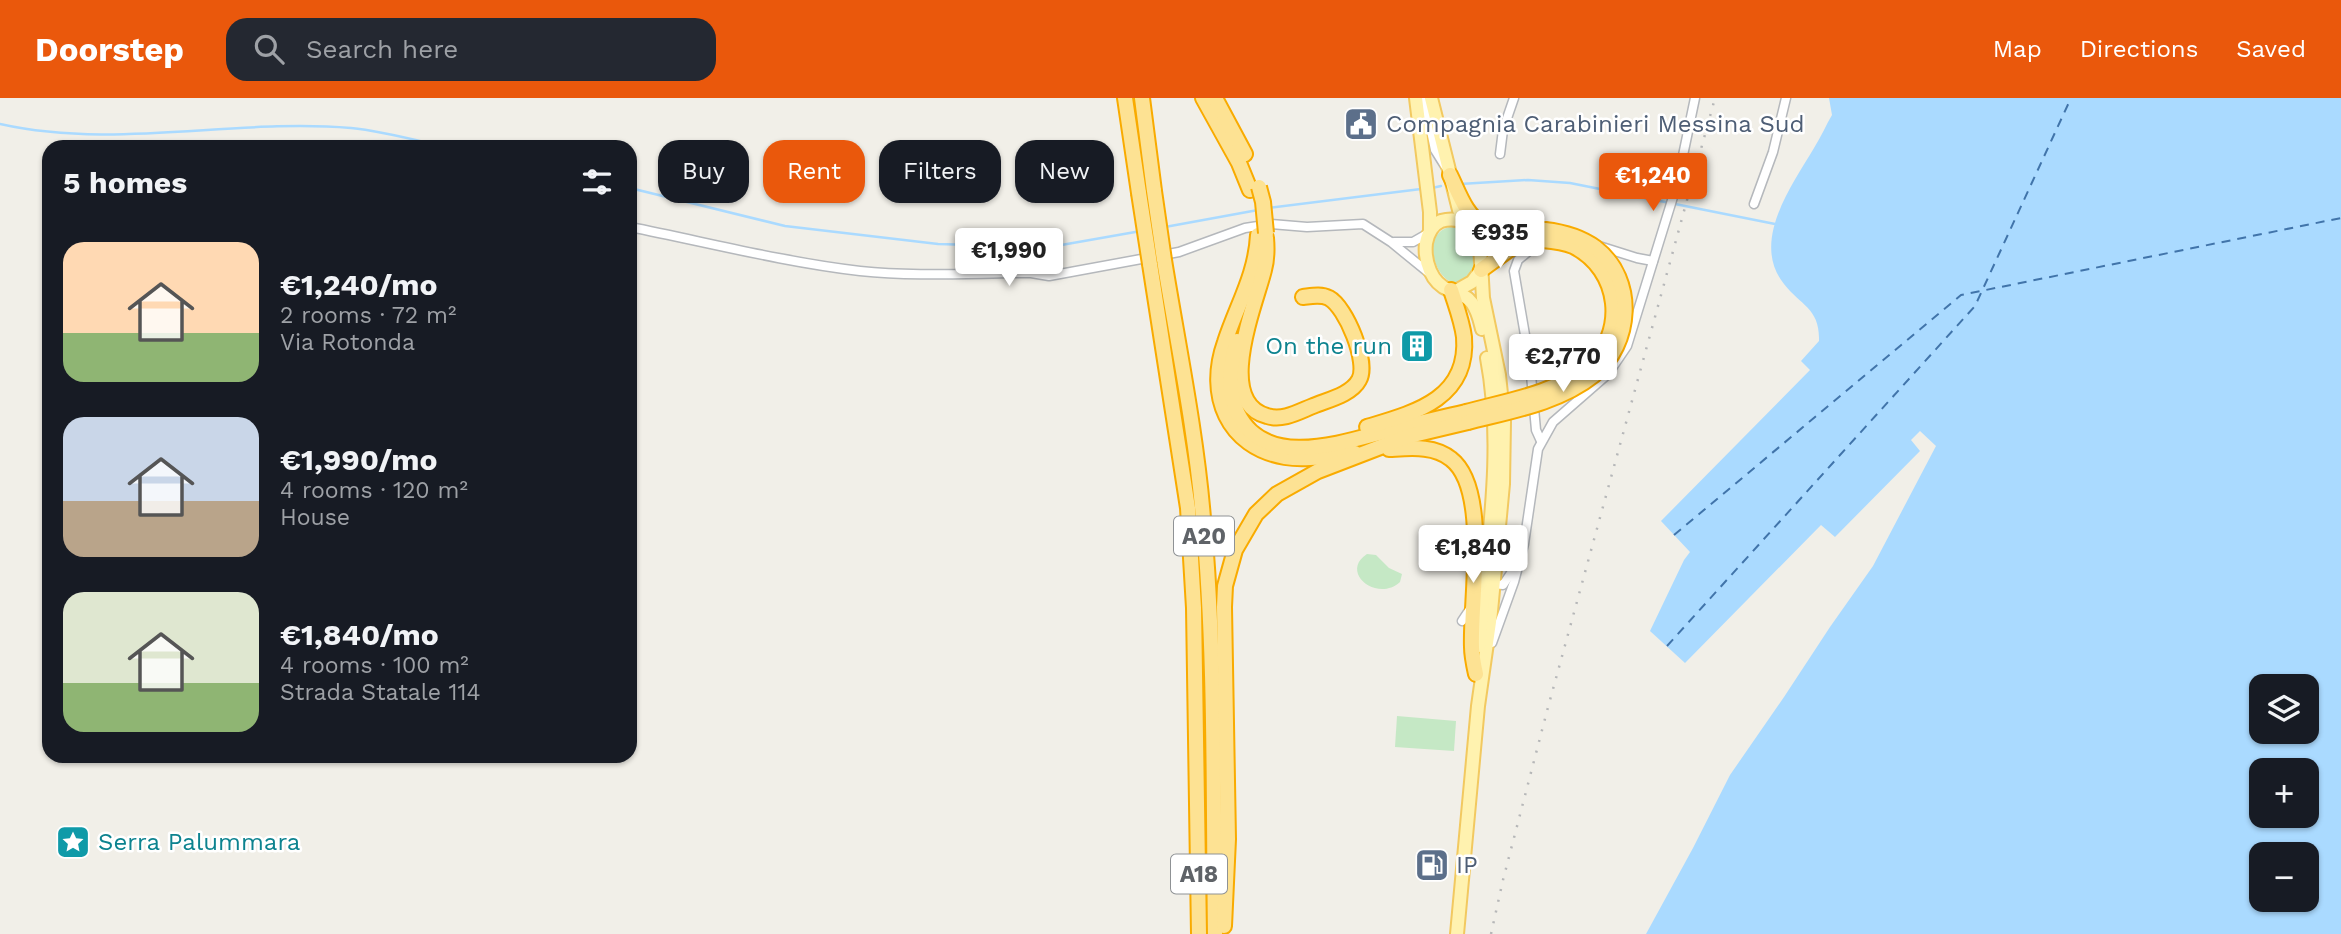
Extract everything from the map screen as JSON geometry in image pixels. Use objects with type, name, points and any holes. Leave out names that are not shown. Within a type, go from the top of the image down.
[{"type":"highway","points":[[1117,98],[1124,146],[1144,188]]},
{"type":"highway","name":"A20","points":[[1125,98],[1191,421],[1203,517],[1209,609],[1213,815]]},
{"type":"highway","name":"A20","points":[[1142,98],[1144,188]]},
{"type":"highway","points":[[1203,98],[1264,210],[1262,234],[1251,278],[1221,355],[1218,384],[1223,410],[1241,437],[1266,453],[1308,459],[1418,448],[1439,452],[1452,459],[1464,473],[1471,489],[1475,570],[1472,645],[1480,673]]},
{"type":"highway","points":[[1215,98],[1247,159],[1254,189]]},
{"type":"highway","points":[[1254,301],[1242,324],[1234,351],[1230,375],[1231,394],[1236,411],[1245,426],[1267,442],[1282,446],[1312,448],[1548,400],[1586,381],[1605,364],[1622,335],[1626,313],[1618,278],[1607,259],[1595,247],[1576,237],[1523,232],[1489,226],[1479,221],[1466,208],[1450,174]]},
{"type":"highway","points":[[1471,228],[1494,236],[1523,232]]},
{"type":"highway","points":[[1262,234],[1265,266],[1254,301],[1241,369],[1242,389],[1248,404],[1261,414],[1276,418],[1292,415],[1349,391],[1360,379],[1362,368],[1349,325],[1329,298],[1317,295],[1303,298]]},
{"type":"highway","points":[[1481,270],[1508,249],[1544,235]]},
{"type":"highway","name":"A20","points":[[1157,262],[1188,508],[1194,608],[1198,815]]},
{"type":"highway","points":[[1282,446],[1323,441],[1399,417],[1422,409],[1443,394],[1458,373],[1463,355],[1462,328],[1454,291]]},
{"type":"highway","points":[[1223,934],[1228,839],[1224,607],[1230,562],[1248,526],[1265,504],[1277,494],[1318,471],[1467,417]]},
{"type":"highway","points":[[1462,621],[1474,526]]},
{"type":"highway","name":"A18","points":[[1198,815],[1199,934]]},
{"type":"highway","name":"A18","points":[[1213,815],[1215,934]]},
{"type":"main road","points":[[1416,98],[1430,212],[1426,256],[1434,277],[1442,286],[1471,301],[1478,315],[1493,393],[1489,590]]},
{"type":"main road","points":[[1431,98],[1459,210],[1480,245],[1485,308],[1499,375],[1504,422],[1503,484],[1480,673],[1457,934]]},
{"type":"main road","points":[[1430,232],[1437,223],[1450,219],[1462,221],[1471,228]]},
{"type":"main road","points":[[1454,291],[1472,282],[1481,270]]},
{"type":"street","points":[[1424,98],[1435,150],[1450,174]]},
{"type":"street","points":[[1500,154],[1503,130],[1514,98]]},
{"type":"street","points":[[1480,673],[1509,596],[1521,555],[1535,461],[1541,441],[1553,422],[1608,374],[1623,354],[1631,336],[1677,184],[1695,98]]},
{"type":"street","points":[[1754,204],[1773,152],[1786,98]]},
{"type":"street","points":[[637,228],[747,252],[858,271],[1058,275],[1179,252],[1245,228],[1271,223],[1307,228],[1358,223],[1372,228],[1434,277]]},
{"type":"street","points":[[1391,242],[1413,242],[1430,232]]},
{"type":"street","points":[[1541,441],[1536,430],[1530,364],[1514,271],[1518,260],[1535,246],[1564,240],[1653,261]]},
{"type":"street","points":[[1462,621],[1472,605],[1489,590],[1506,583],[1521,555]]},
{"type":"street","points":[[1489,590],[1509,596]]},
{"type":"green space","points":[[1455,226],[1467,234],[1475,255],[1472,270],[1459,282],[1450,281],[1441,274],[1433,251],[1435,240],[1442,230]]},
{"type":"green space","points":[[1367,554],[1376,555],[1389,568],[1402,574],[1400,582],[1391,588],[1381,589],[1364,583],[1357,569],[1359,561]]},
{"type":"green space","points":[[1397,716],[1456,721],[1454,751],[1395,747]]},
{"type":"water","points":[[1829,98],[2341,98],[2341,934],[1646,934],[1730,775],[1873,566],[1936,446],[1920,431],[1911,440],[1920,451],[1835,537],[1821,525],[1685,663],[1650,631],[1690,552],[1661,521],[1810,370],[1801,361],[1819,341],[1816,321],[1808,308],[1784,284],[1775,268],[1771,250],[1778,214],[1795,179],[1832,115]]},
{"type":"waterway","points":[[0,124],[87,134],[307,126],[351,128],[416,140]]},
{"type":"waterway","points":[[1460,184],[1528,180],[1570,183],[1775,224]]},
{"type":"waterway","points":[[1432,188],[1441,186]]},
{"type":"waterway","points":[[1268,208],[1421,189]]},
{"type":"waterway","points":[[637,190],[785,226],[938,244],[1050,247],[1141,231]]},
{"type":"waterway","points":[[1165,227],[1258,210]]},
{"type":"ferry route","points":[[1667,646],[1975,306],[2071,98]]},
{"type":"ferry route","points":[[1674,535],[1961,295],[2341,218]]},
{"type":"railway","points":[[1491,934],[1547,711],[1715,98]]},
{"type":"place","name":"Compagnia Carabinieri Messina Sud","points":[[1361,124]]},
{"type":"place","name":"On the run","points":[[1417,346]]},
{"type":"place","name":"Serra Palummara","points":[[73,842]]},
{"type":"place","name":"IP","points":[[1432,865]]}]
